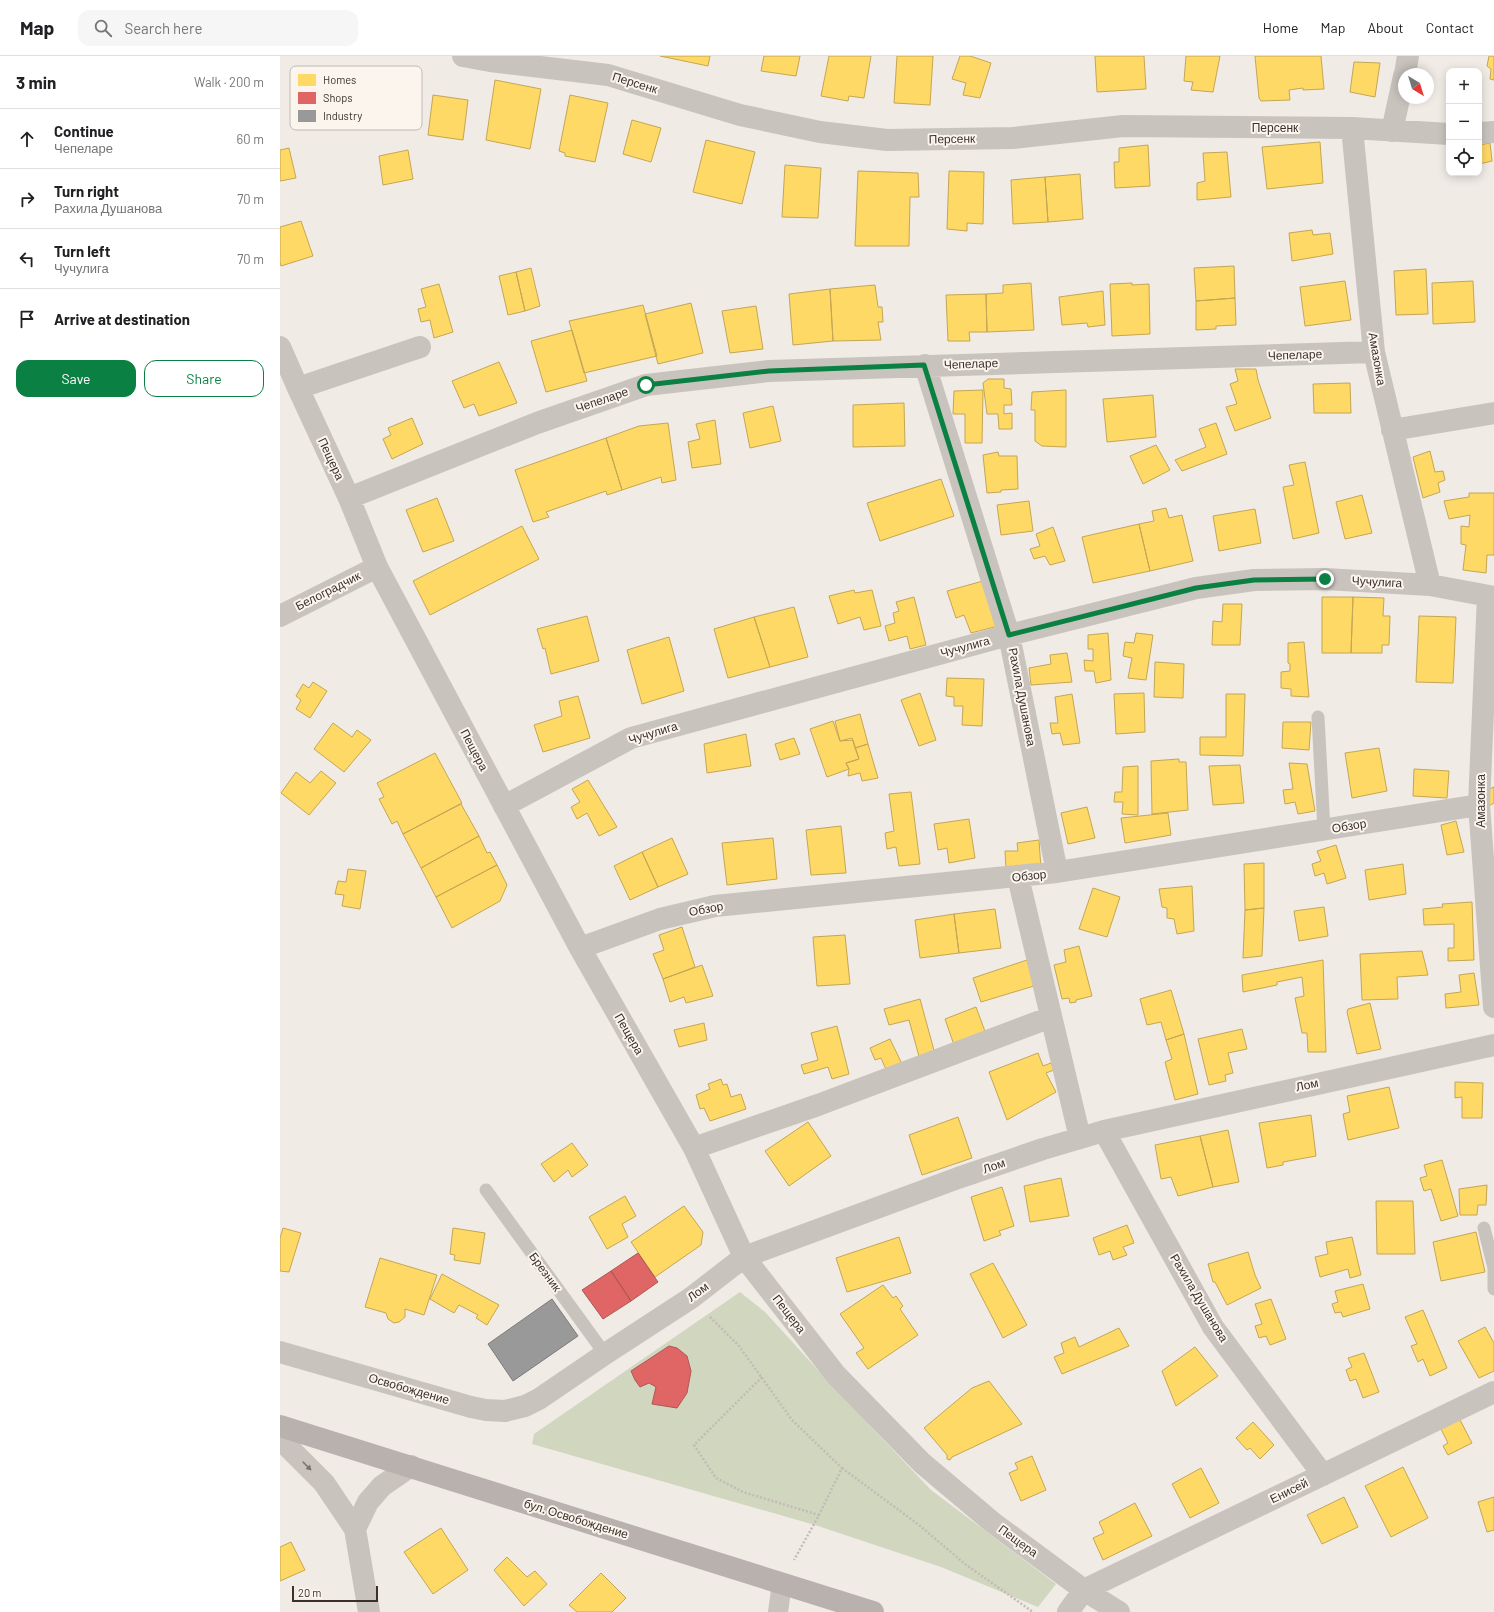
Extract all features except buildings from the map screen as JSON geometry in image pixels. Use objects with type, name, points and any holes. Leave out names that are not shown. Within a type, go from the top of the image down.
[{"type":"main road","name":"бул. Освобождение","points":[[280,1426],[873,1612]]},
{"type":"street","name":"Персенк","points":[[463,56],[490,61],[608,75],[740,115],[820,132],[887,140],[1013,138],[1122,126],[1352,128],[1446,134]]},
{"type":"street","points":[[1405,68],[1408,56]]},
{"type":"street","points":[[1392,131],[1398,103]]},
{"type":"street","name":"Амазонка","points":[[1352,128],[1374,352],[1430,585]]},
{"type":"street","points":[[1482,133],[1494,132]]},
{"type":"street","name":"Пещера","points":[[280,347],[349,498],[377,566],[580,948],[694,1148],[744,1257],[836,1375],[922,1463],[992,1522],[1084,1590],[1119,1612]]},
{"type":"street","points":[[298,388],[420,347]]},
{"type":"street","name":"Чепеларе","points":[[349,498],[537,423],[646,385],[769,371],[1374,352]]},
{"type":"street","name":"Рахила Душанова","points":[[924,365],[1009,635],[1057,872]]},
{"type":"street","points":[[1392,430],[1494,413]]},
{"type":"street","name":"Белоградчик","points":[[280,616],[377,566]]},
{"type":"street","name":"Чучулига","points":[[504,806],[631,738],[1009,635],[1196,588],[1254,580],[1325,579],[1430,585],[1491,596]]},
{"type":"street","name":"Амазонка","points":[[1491,596],[1484,809],[1494,1007]]},
{"type":"street","name":"Обзор","points":[[580,948],[648,923],[715,906],[1018,877],[1324,830],[1484,809]]},
{"type":"street","points":[[1018,877],[1080,1138]]},
{"type":"street","points":[[694,1148],[818,1105],[1051,1017]]},
{"type":"street","name":"Лом","points":[[539,1399],[691,1298],[744,1257],[958,1178],[1043,1149],[1104,1131],[1494,1045]]},
{"type":"street","name":"Рахила Душанова","points":[[1104,1131],[1213,1327],[1323,1475]]},
{"type":"street","name":"Освобождение","points":[[280,1352],[486,1410],[506,1411],[525,1406],[539,1399]]},
{"type":"street","name":"Енисей","points":[[1084,1590],[1494,1392]]},
{"type":"street","points":[[280,1439],[324,1483],[355,1528],[369,1612]]},
{"type":"street","points":[[355,1528],[368,1502],[382,1486],[411,1466]]},
{"type":"street","points":[[778,1612],[782,1583]]},
{"type":"street","points":[[1068,1612],[1084,1590]]},
{"type":"street","points":[[1084,1590],[1092,1612]]},
{"type":"lane","points":[[1318,717],[1324,830]]},
{"type":"lane","name":"Брезник","points":[[486,1190],[605,1354]]},
{"type":"lane","points":[[1484,1228],[1494,1268],[1494,1289]]},
{"type":"path","points":[[691,1298],[740,1346],[792,1420],[842,1468],[919,1525],[965,1564],[1033,1612]]},
{"type":"path","points":[[762,1377],[694,1444],[716,1478],[743,1492],[819,1515]]},
{"type":"path","points":[[782,1583],[819,1515],[842,1468]]},
{"type":"green space","points":[[740,1292],[765,1312],[837,1391],[931,1490],[1056,1584],[1038,1607],[941,1567],[815,1525],[532,1444],[534,1434]]},
{"type":"route","points":[[646,385],[769,371],[924,365],[1009,635],[1196,588],[1254,580],[1325,579]]}]
